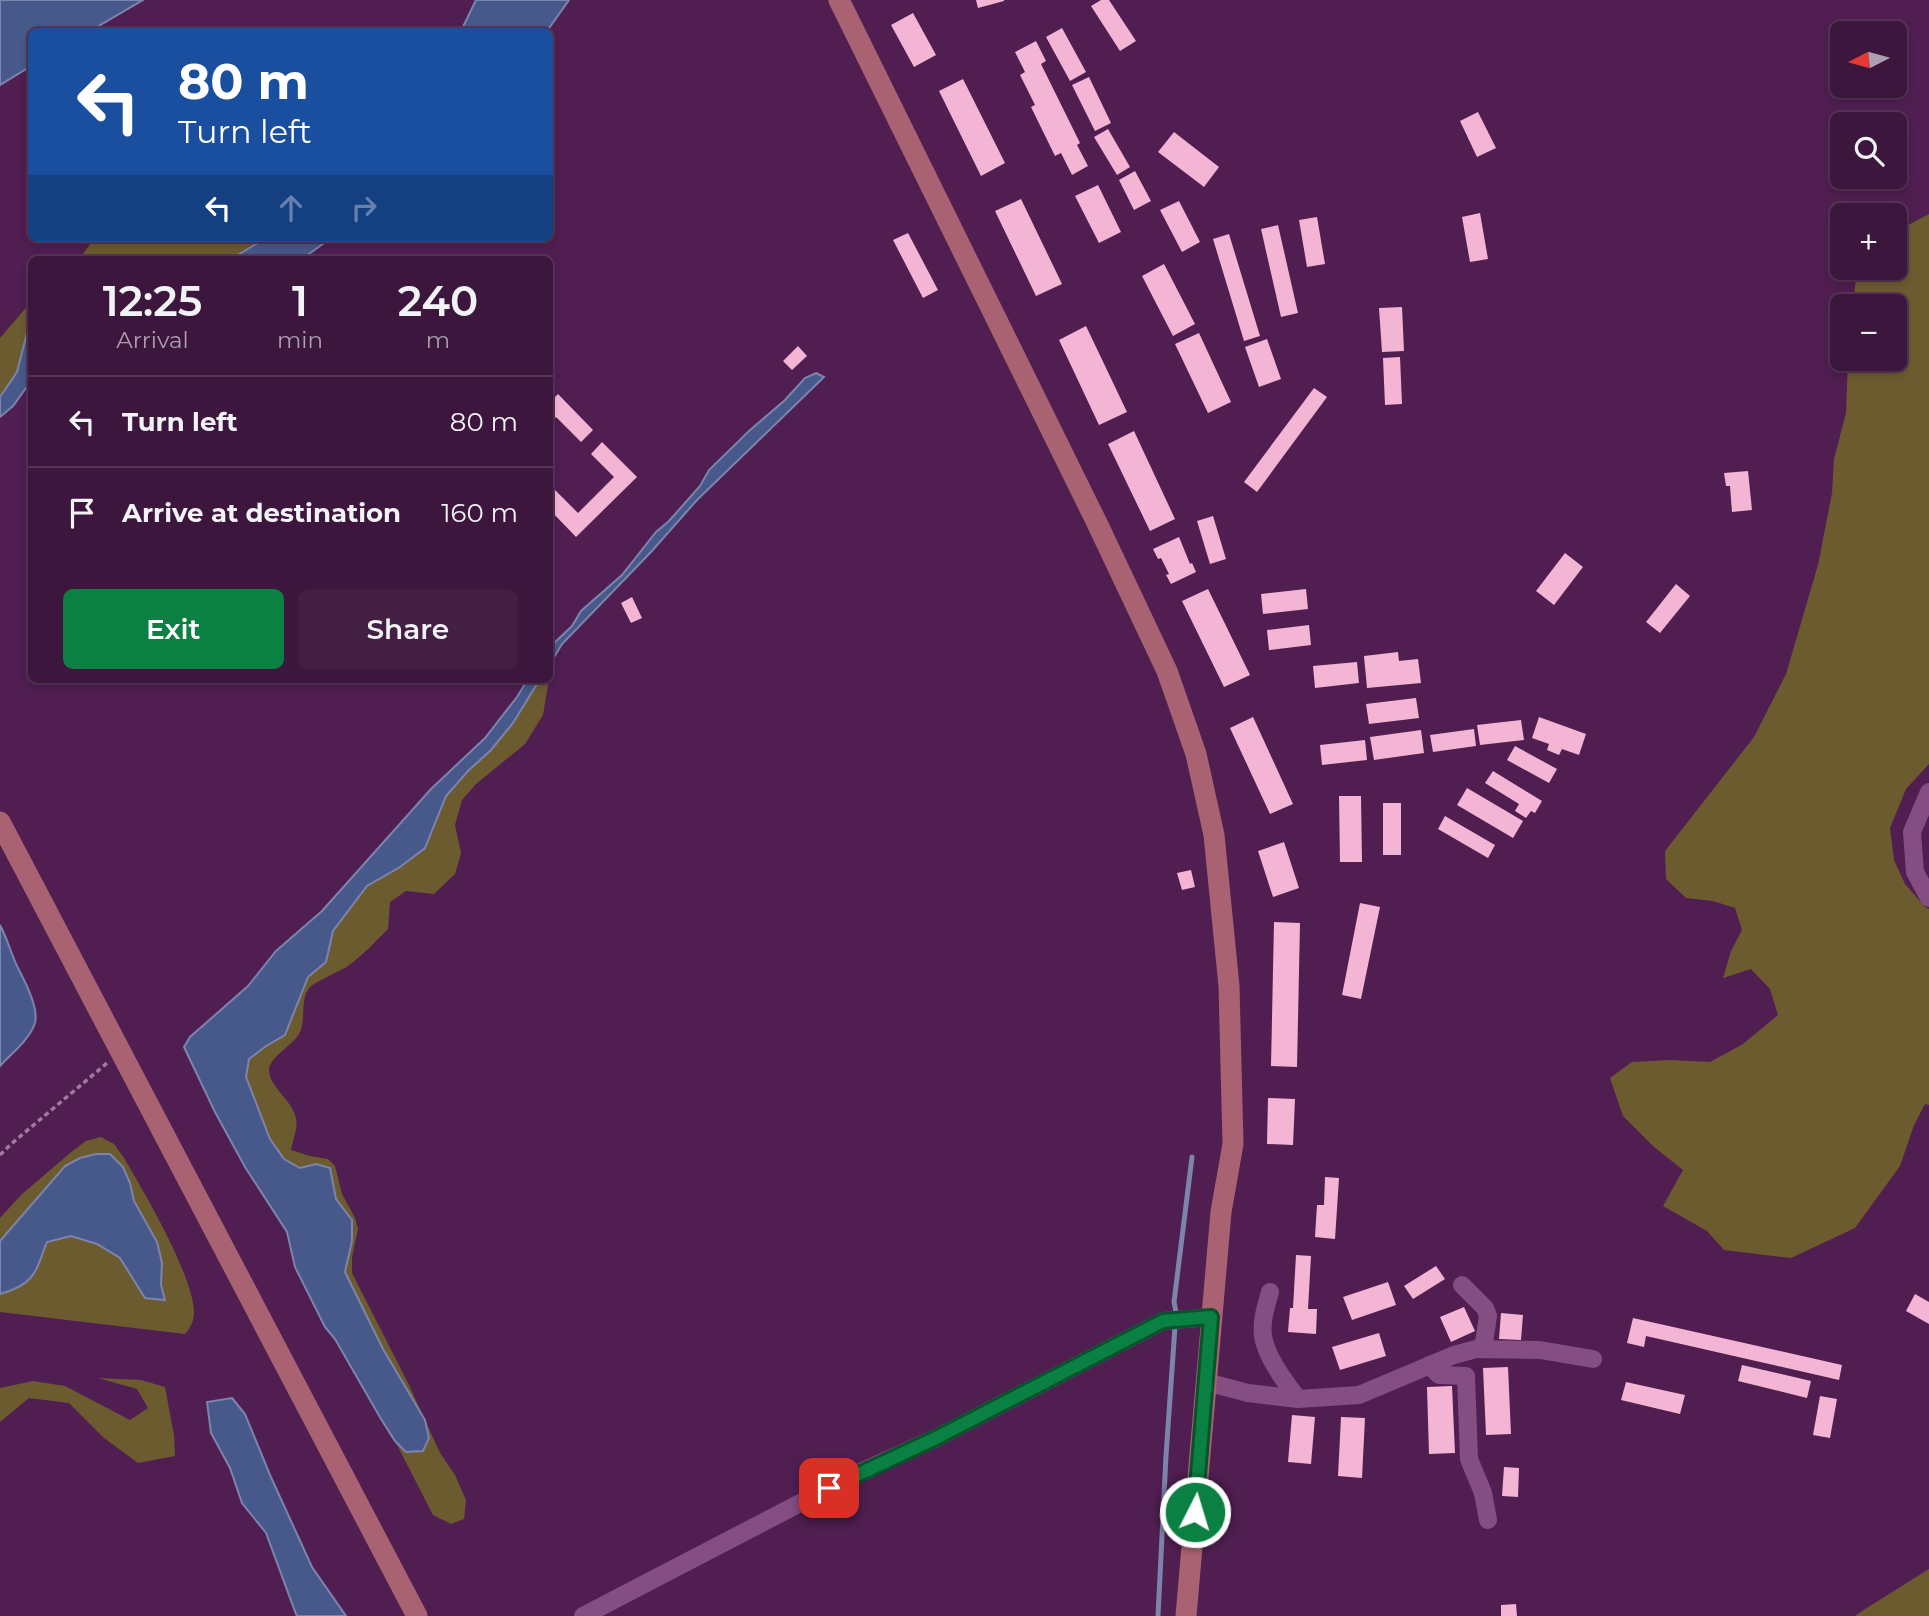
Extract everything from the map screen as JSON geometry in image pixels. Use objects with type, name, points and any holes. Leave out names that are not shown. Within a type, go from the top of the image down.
[{"type":"main road","points":[[839,0],[1161,658],[1196,754],[1214,835],[1229,986],[1233,1144],[1221,1212],[1186,1616]]},
{"type":"main road","points":[[0,822],[416,1616]]},
{"type":"street","points":[[1929,792],[1912,832],[1914,872],[1929,898]]},
{"type":"street","points":[[1462,1285],[1485,1308],[1489,1316],[1483,1349]]},
{"type":"street","points":[[1270,1292],[1264,1313],[1263,1337],[1277,1371],[1298,1399]]},
{"type":"street","points":[[583,1616],[841,1482],[936,1438],[1163,1321],[1211,1317]]},
{"type":"street","points":[[1206,1382],[1248,1393],[1298,1399],[1359,1395],[1454,1355],[1476,1349],[1540,1350],[1593,1359]]},
{"type":"street","points":[[1429,1365],[1439,1375],[1466,1377],[1469,1459],[1483,1493],[1488,1520]]},
{"type":"path","points":[[0,1155],[120,1051]]},
{"type":"shaded area","points":[[1929,214],[1929,764],[1906,789],[1890,828],[1894,860],[1905,884],[1929,909],[1929,1105],[1925,1104],[1914,1125],[1900,1166],[1855,1228],[1791,1258],[1724,1250],[1707,1231],[1663,1206],[1683,1170],[1653,1146],[1623,1116],[1610,1078],[1632,1062],[1710,1062],[1743,1044],[1778,1015],[1770,989],[1751,969],[1723,978],[1731,951],[1742,930],[1735,908],[1713,901],[1686,898],[1666,879],[1665,851],[1754,737],[1786,674],[1818,565],[1832,493],[1834,459],[1846,413],[1848,371],[1907,371],[1907,294],[1854,294],[1856,280],[1907,280],[1907,226]]},
{"type":"shaded area","points":[[92,242],[260,242],[236,256],[81,256]]},
{"type":"shaded area","points":[[28,305],[28,330],[17,372],[0,397],[0,338]]},
{"type":"shaded area","points":[[538,683],[548,683],[543,715],[525,744],[476,784],[462,800],[455,825],[461,853],[455,874],[434,894],[406,891],[390,902],[388,929],[348,966],[310,987],[305,998],[303,1023],[299,1034],[270,1066],[269,1071],[274,1083],[296,1118],[291,1150],[328,1159],[335,1166],[342,1194],[358,1229],[352,1257],[352,1273],[425,1419],[383,1349],[345,1272],[352,1241],[352,1220],[336,1199],[330,1169],[316,1164],[300,1168],[284,1159],[270,1139],[246,1077],[249,1059],[285,1035],[308,977],[326,962],[333,931],[367,886],[400,867],[425,848],[446,796],[513,723]]},
{"type":"shaded area","points":[[101,1137],[114,1144],[124,1158],[178,1258],[187,1280],[194,1315],[185,1334],[0,1312],[0,1218],[21,1195],[70,1153],[86,1141]]},
{"type":"shaded area","points":[[98,1378],[141,1380],[165,1387],[175,1456],[138,1463],[104,1438],[69,1403],[29,1398],[0,1422],[0,1388],[33,1381],[65,1386],[130,1420],[148,1408],[137,1389]]},
{"type":"shaded area","points":[[425,1420],[466,1500],[464,1519],[451,1524],[433,1515],[395,1441],[406,1452],[423,1451],[429,1438]]},
{"type":"shaded area","points":[[1929,1569],[1929,1616],[1855,1616],[1862,1611]]},
{"type":"water","points":[[0,0],[143,0],[95,28],[28,28],[28,68],[0,85]]},
{"type":"water","points":[[476,0],[569,0],[549,28],[462,28]]},
{"type":"water","points":[[325,242],[306,256],[236,256],[258,243]]},
{"type":"water","points":[[28,329],[28,385],[13,406],[0,417],[0,397],[17,372]]},
{"type":"water","points":[[816,373],[824,377],[697,500],[562,644],[553,659],[553,644],[572,626],[581,611],[622,575],[656,532],[700,486],[709,470],[805,378]]},
{"type":"water","points":[[526,683],[538,683],[513,723],[446,796],[425,848],[400,867],[367,886],[333,931],[326,962],[308,977],[285,1035],[249,1059],[246,1077],[270,1139],[284,1159],[300,1168],[316,1164],[330,1168],[336,1199],[352,1220],[352,1241],[345,1272],[383,1349],[425,1420],[429,1438],[423,1451],[406,1452],[395,1441],[335,1339],[325,1327],[295,1267],[287,1232],[245,1167],[184,1047],[190,1037],[248,986],[276,951],[322,911],[431,789],[485,738]]},
{"type":"water","points":[[0,925],[30,994],[36,1017],[29,1035],[0,1066]]},
{"type":"water","points":[[96,1154],[110,1154],[123,1167],[134,1201],[157,1242],[165,1300],[145,1298],[120,1258],[97,1244],[71,1236],[47,1242],[32,1276],[20,1286],[0,1294],[0,1241],[65,1166]]},
{"type":"water","points":[[232,1398],[245,1414],[312,1567],[346,1616],[297,1616],[266,1533],[242,1503],[230,1468],[211,1433],[207,1402]]},
{"type":"building","points":[[976,0],[1004,0],[1004,1],[978,8]]},
{"type":"building","points":[[1101,0],[1109,0],[1136,41],[1120,51],[1091,6]]},
{"type":"building","points":[[913,13],[936,55],[914,67],[891,25]]},
{"type":"building","points":[[1062,28],[1086,72],[1070,81],[1046,37]]},
{"type":"building","points":[[1036,41],[1046,61],[1041,64],[1080,143],[1077,145],[1088,166],[1072,175],[1061,153],[1055,156],[1031,107],[1035,105],[1020,75],[1025,72],[1015,52]]},
{"type":"building","points":[[1089,77],[1111,123],[1095,131],[1072,85]]},
{"type":"building","points":[[963,79],[1005,163],[981,176],[939,91]]},
{"type":"building","points":[[1478,112],[1496,148],[1477,157],[1460,121]]},
{"type":"building","points":[[1108,129],[1130,167],[1117,175],[1094,137]]},
{"type":"building","points":[[1174,132],[1219,167],[1204,187],[1158,152]]},
{"type":"building","points":[[1135,171],[1151,201],[1134,210],[1119,180]]},
{"type":"building","points":[[1098,185],[1121,232],[1099,243],[1075,196]]},
{"type":"building","points":[[1021,199],[1062,284],[1036,296],[995,211]]},
{"type":"building","points":[[1179,201],[1200,242],[1182,252],[1160,210]]},
{"type":"building","points":[[1480,213],[1488,259],[1470,262],[1462,217]]},
{"type":"building","points":[[1317,217],[1325,264],[1307,267],[1299,220]]},
{"type":"building","points":[[1278,225],[1298,313],[1281,317],[1261,229]]},
{"type":"building","points":[[908,233],[938,290],[923,298],[893,240]]},
{"type":"building","points":[[1229,234],[1260,336],[1244,341],[1213,239]]},
{"type":"building","points":[[1164,264],[1195,324],[1173,336],[1142,276]]},
{"type":"building","points":[[1402,307],[1404,351],[1382,352],[1379,308]]},
{"type":"building","points":[[1086,326],[1127,412],[1099,425],[1059,340]]},
{"type":"building","points":[[1199,333],[1231,402],[1208,413],[1175,344]]},
{"type":"building","points":[[1267,339],[1281,379],[1259,387],[1245,347]]},
{"type":"building","points":[[798,346],[807,356],[792,370],[783,361]]},
{"type":"building","points":[[1400,357],[1402,404],[1385,405],[1383,358]]},
{"type":"building","points":[[1314,388],[1327,397],[1257,492],[1244,482]]},
{"type":"building","points":[[558,394],[593,430],[581,442],[556,417],[553,420],[553,399]]},
{"type":"building","points":[[1134,431],[1175,519],[1150,531],[1108,444]]},
{"type":"building","points":[[602,442],[637,477],[576,537],[553,513],[553,488],[578,513],[614,477],[591,454]]},
{"type":"building","points":[[1748,471],[1752,510],[1732,512],[1730,486],[1726,486],[1724,473]]},
{"type":"building","points":[[1213,516],[1226,559],[1210,564],[1197,521]]},
{"type":"building","points":[[1179,537],[1196,572],[1171,584],[1161,558],[1158,559],[1153,549]]},
{"type":"building","points":[[1565,553],[1583,567],[1554,605],[1536,591]]},
{"type":"building","points":[[1676,584],[1690,596],[1660,633],[1646,622]]},
{"type":"building","points":[[1208,589],[1250,675],[1224,687],[1182,601]]},
{"type":"building","points":[[1306,589],[1308,609],[1263,614],[1261,594]]},
{"type":"building","points":[[632,597],[642,618],[631,623],[621,603]]},
{"type":"building","points":[[1309,625],[1311,645],[1269,650],[1267,630]]},
{"type":"building","points":[[1398,652],[1399,661],[1418,659],[1421,683],[1367,688],[1364,656]]},
{"type":"building","points":[[1357,662],[1359,683],[1315,688],[1313,666]]},
{"type":"building","points":[[1416,698],[1419,718],[1369,724],[1366,704]]},
{"type":"building","points":[[1253,717],[1293,804],[1270,814],[1230,728]]},
{"type":"building","points":[[1539,717],[1586,734],[1579,755],[1562,749],[1559,755],[1547,750],[1549,744],[1532,738]]},
{"type":"building","points":[[1521,720],[1524,740],[1480,745],[1477,725]]},
{"type":"building","points":[[1474,729],[1476,746],[1433,752],[1430,735]]},
{"type":"building","points":[[1421,730],[1424,753],[1374,760],[1370,737]]},
{"type":"building","points":[[1365,740],[1367,760],[1322,765],[1320,745]]},
{"type":"building","points":[[1515,746],[1557,769],[1549,783],[1507,760]]},
{"type":"building","points":[[1493,771],[1542,801],[1535,813],[1531,811],[1526,818],[1515,811],[1519,804],[1485,783]]},
{"type":"building","points":[[1467,788],[1523,821],[1513,838],[1457,805]]},
{"type":"building","points":[[1339,796],[1361,796],[1362,862],[1340,862]]},
{"type":"building","points":[[1383,803],[1401,803],[1401,855],[1383,855]]},
{"type":"building","points":[[1445,816],[1495,845],[1488,858],[1438,829]]},
{"type":"building","points":[[1284,842],[1299,888],[1273,897],[1258,851]]},
{"type":"building","points":[[1191,870],[1195,887],[1182,890],[1177,873]]},
{"type":"building","points":[[1360,903],[1380,907],[1361,999],[1342,995]]},
{"type":"building","points":[[1274,922],[1300,923],[1297,1067],[1271,1066]]},
{"type":"building","points":[[1268,1098],[1295,1099],[1293,1145],[1267,1144]]},
{"type":"building","points":[[1325,1177],[1339,1178],[1335,1239],[1315,1237],[1317,1205],[1324,1205]]},
{"type":"building","points":[[1296,1255],[1311,1256],[1308,1309],[1317,1309],[1316,1334],[1288,1332],[1290,1308],[1293,1308]]},
{"type":"building","points":[[1436,1266],[1445,1279],[1413,1299],[1404,1286]]},
{"type":"building","points":[[1388,1282],[1396,1305],[1352,1320],[1343,1297]]},
{"type":"building","points":[[1915,1294],[1929,1302],[1929,1324],[1906,1311]]},
{"type":"building","points":[[1464,1307],[1475,1331],[1451,1342],[1440,1317]]},
{"type":"building","points":[[1501,1313],[1523,1315],[1521,1340],[1499,1339]]},
{"type":"building","points":[[1633,1318],[1842,1365],[1839,1380],[1646,1336],[1644,1347],[1627,1343]]},
{"type":"building","points":[[1379,1333],[1386,1356],[1340,1370],[1332,1347]]},
{"type":"building","points":[[1742,1365],[1811,1381],[1807,1398],[1738,1381]]},
{"type":"building","points":[[1508,1367],[1511,1434],[1486,1435],[1483,1368]]},
{"type":"building","points":[[1626,1382],[1685,1395],[1680,1414],[1621,1400]]},
{"type":"building","points":[[1452,1386],[1455,1453],[1429,1454],[1427,1387]]},
{"type":"building","points":[[1820,1396],[1837,1399],[1830,1438],[1813,1435]]},
{"type":"building","points":[[1292,1415],[1315,1417],[1311,1464],[1288,1462]]},
{"type":"building","points":[[1341,1417],[1365,1418],[1362,1478],[1338,1476]]},
{"type":"building","points":[[1504,1467],[1519,1468],[1518,1497],[1502,1496]]},
{"type":"building","points":[[1516,1604],[1517,1616],[1501,1616],[1501,1605]]},
{"type":"waterway","points":[[1158,1616],[1176,1312],[1174,1302],[1192,1157]]},
{"type":"route","points":[[829,1488],[936,1438],[1163,1321],[1211,1317],[1195,1512]]}]
